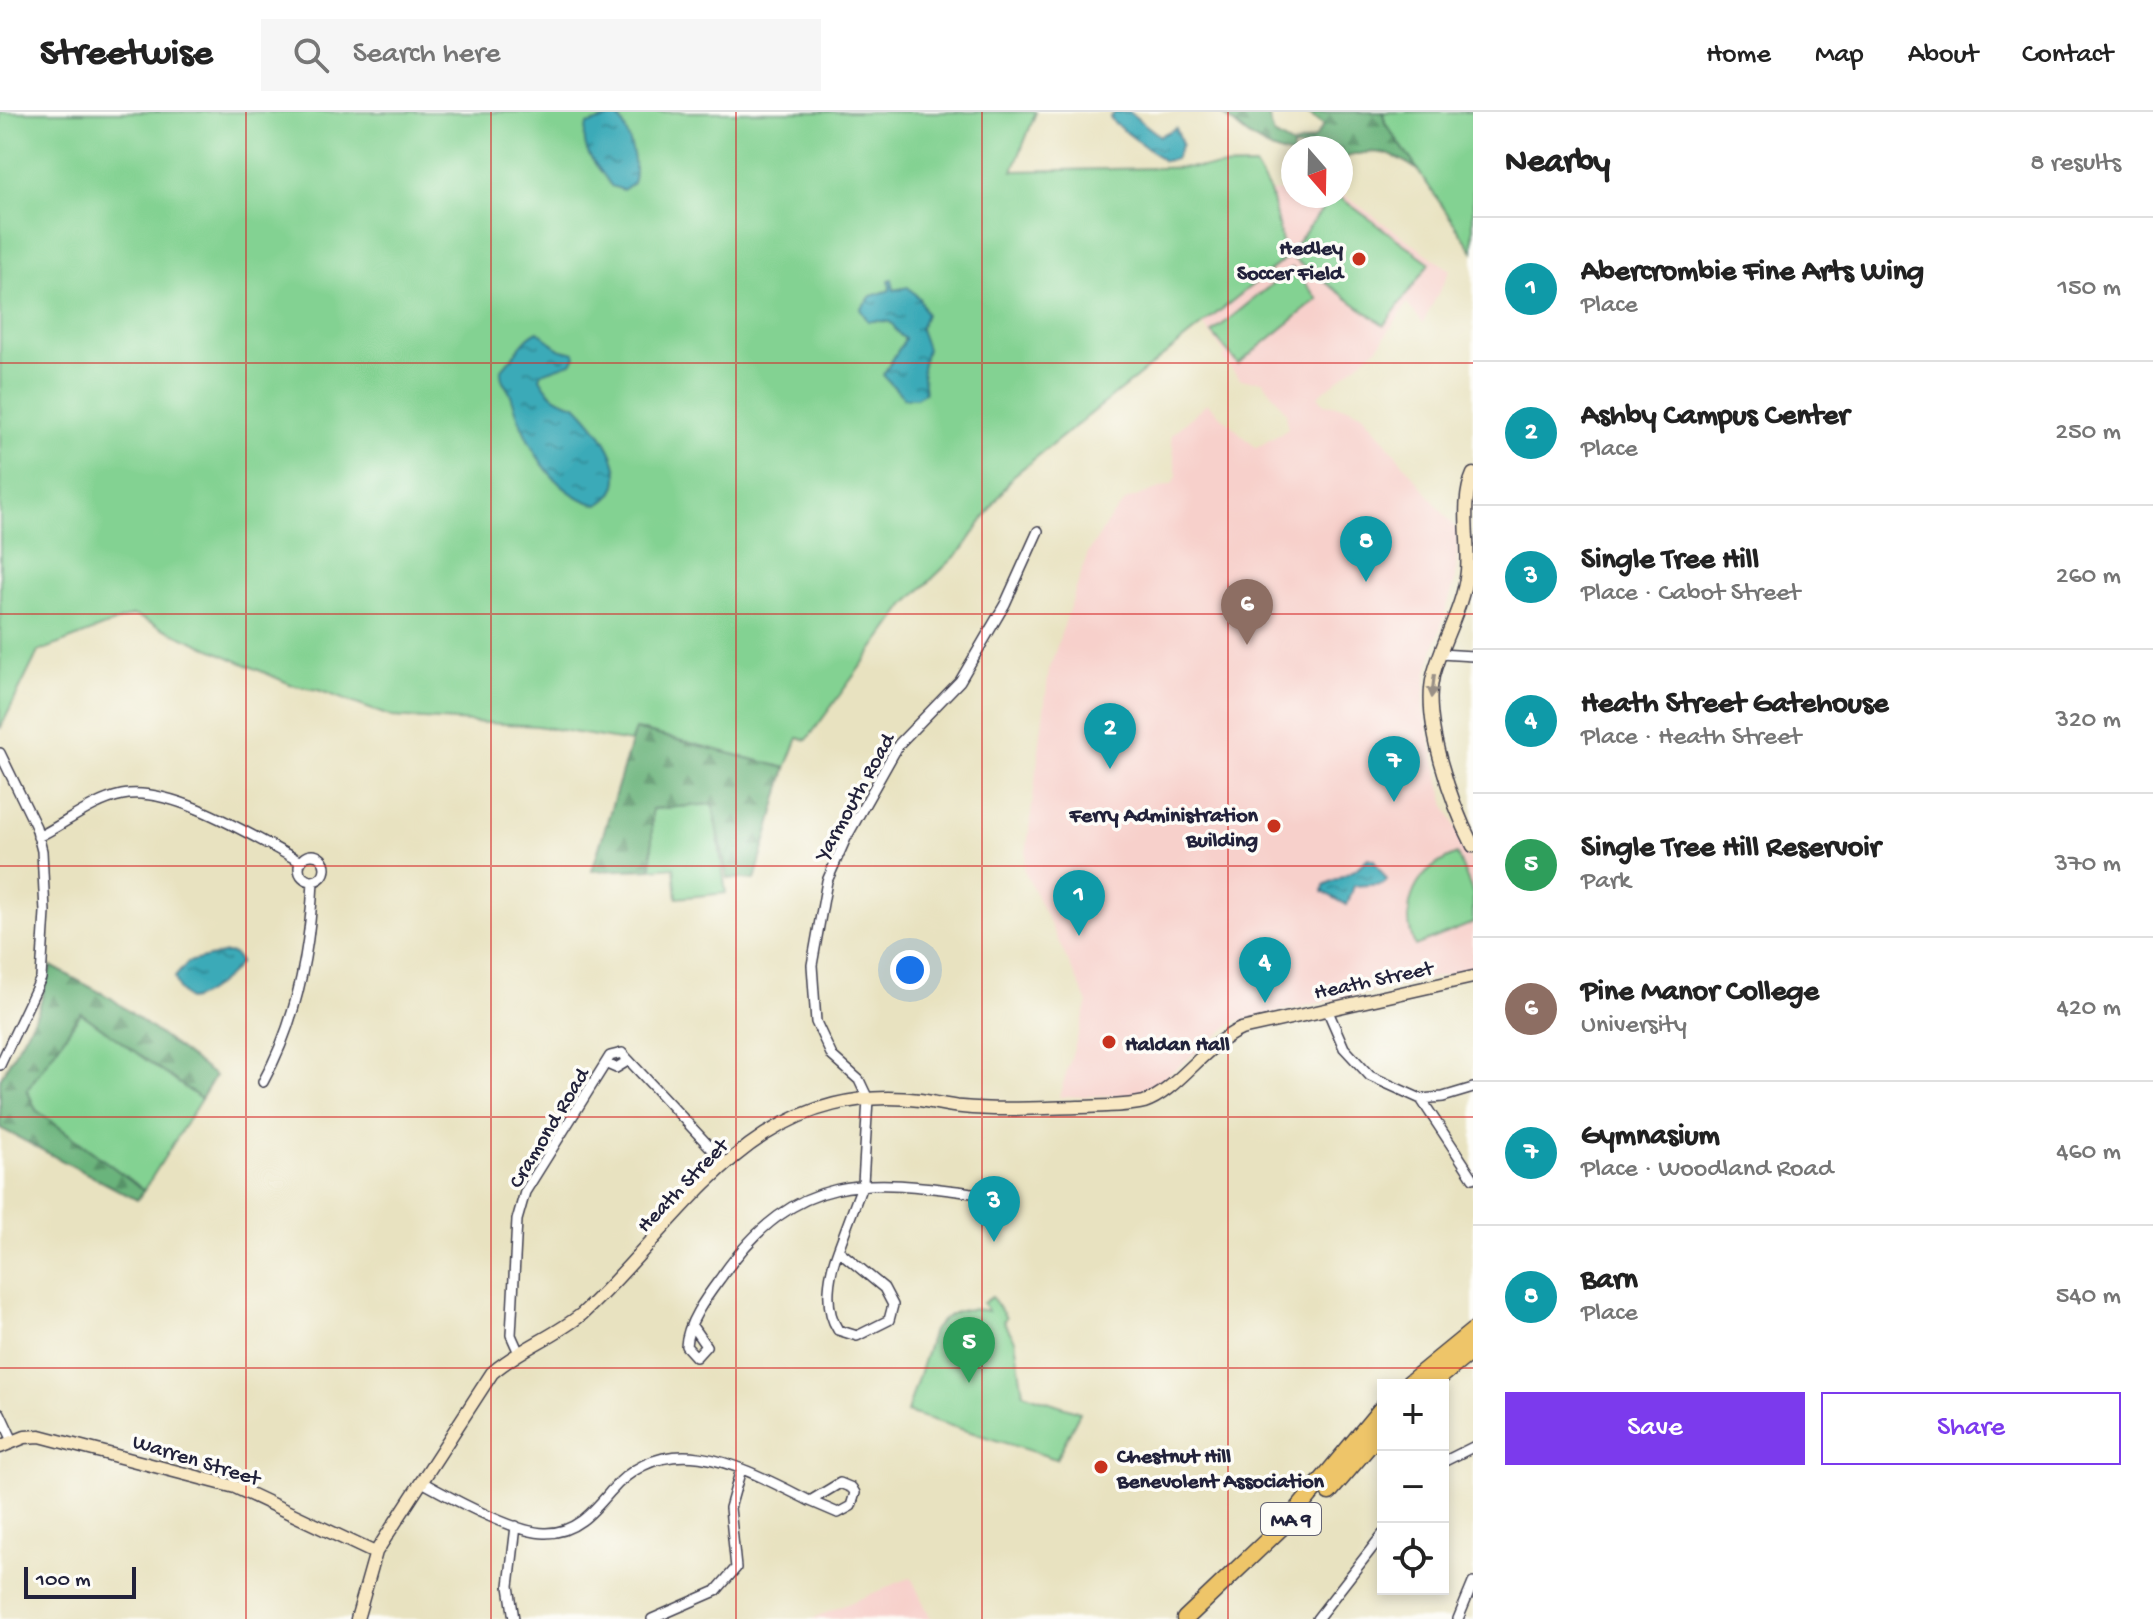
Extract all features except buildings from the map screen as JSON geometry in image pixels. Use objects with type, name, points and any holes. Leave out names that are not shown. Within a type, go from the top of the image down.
[{"type":"highway","points":[[1414,1379],[1473,1331]]},
{"type":"highway","points":[[1437,1379],[1473,1350]]},
{"type":"highway","name":"MA 9","points":[[1185,1619],[1289,1520],[1377,1414]]},
{"type":"highway","name":"MA 9","points":[[1202,1619],[1289,1536],[1377,1436]]},
{"type":"street","points":[[1473,474],[1468,496],[1464,588],[1431,686],[1433,716],[1448,780],[1473,846]]},
{"type":"street","name":"Yarmouth Road","points":[[868,1099],[859,1080],[832,1056],[816,1022],[812,965],[827,881],[846,838],[899,744],[960,681],[1005,604],[1038,531]]},
{"type":"street","points":[[1440,654],[1473,656]]},
{"type":"street","points":[[0,753],[38,837],[45,912],[43,969],[0,1065]]},
{"type":"street","points":[[38,837],[109,799],[126,794],[164,799],[187,806],[301,862]]},
{"type":"street","points":[[263,1082],[284,1040],[296,1001],[311,925],[313,881],[324,872],[322,861],[311,856],[301,862]]},
{"type":"street","points":[[301,862],[300,873],[313,881]]},
{"type":"street","name":"Heath Street","points":[[357,1619],[375,1553],[492,1373],[519,1353],[558,1334],[582,1314],[725,1163],[760,1135],[784,1122],[868,1099],[985,1107],[1099,1106],[1145,1101],[1224,1037],[1258,1023],[1473,977]]},
{"type":"street","points":[[1327,1009],[1339,1038],[1355,1063],[1370,1076],[1421,1099],[1443,1097],[1473,1088]]},
{"type":"street","name":"Cramond Road","points":[[519,1353],[511,1335],[517,1220],[536,1171],[617,1052],[622,1053],[626,1062],[725,1163]]},
{"type":"street","points":[[838,1250],[884,1288],[893,1302],[889,1320],[857,1336],[838,1330],[831,1313],[830,1284],[838,1250],[863,1183],[868,1099]]},
{"type":"street","points":[[1421,1099],[1473,1178]]},
{"type":"street","points":[[692,1326],[728,1266],[769,1224],[811,1198],[863,1183],[906,1183],[1003,1197]]},
{"type":"street","points":[[0,1413],[13,1441]]},
{"type":"street","name":"Warren Street","points":[[0,1447],[34,1436],[65,1441],[235,1487],[375,1553]]},
{"type":"street","points":[[1449,1459],[1473,1447]]},
{"type":"street","points":[[422,1482],[516,1526],[545,1534],[571,1528],[592,1513],[628,1475],[673,1457],[716,1458],[810,1501],[838,1513],[851,1506],[855,1493],[852,1488],[840,1483],[810,1501]]},
{"type":"street","points":[[652,1619],[716,1591],[736,1568],[730,1508],[741,1469]]},
{"type":"street","points":[[514,1619],[509,1586],[516,1526]]},
{"type":"street","points":[[1317,1619],[1377,1542]]},
{"type":"street","points":[[1458,1619],[1473,1583]]},
{"type":"shaded area","points":[[1281,191],[1281,208],[1353,208],[1353,201],[1450,270],[1423,323],[1407,304],[1378,347],[1318,396],[1324,404],[1348,407],[1363,414],[1458,531],[1456,578],[1427,672],[1423,710],[1446,806],[1473,866],[1473,969],[1235,1022],[1138,1095],[1059,1097],[1088,1003],[1024,870],[1049,670],[1088,553],[1111,517],[1127,500],[1174,483],[1177,475],[1171,435],[1207,403],[1256,448],[1288,429],[1286,412],[1263,381],[1241,380],[1223,359],[1226,355],[1203,324],[1286,258],[1270,192]]},
{"type":"shaded area","points":[[911,1577],[931,1619],[812,1619]]},
{"type":"green space","points":[[0,112],[1036,112],[1013,171],[1255,166],[1270,192],[1286,258],[1013,476],[964,548],[906,604],[807,740],[798,738],[786,768],[636,729],[630,742],[537,726],[392,717],[318,690],[295,686],[133,615],[38,652],[0,729]]},
{"type":"green space","points":[[1221,112],[1267,112],[1274,135],[1281,139],[1281,153],[1254,140]]},
{"type":"green space","points":[[1305,112],[1383,112],[1385,123],[1419,171],[1390,155],[1363,153],[1353,156],[1353,136],[1316,136],[1324,125]]},
{"type":"green space","points":[[1383,112],[1473,112],[1473,251],[1385,122]]},
{"type":"green space","name":"Hedley Soccer Field","points":[[1353,207],[1430,263],[1384,325],[1288,255],[1323,208]]},
{"type":"green space","points":[[1292,268],[1318,299],[1238,364],[1212,333]]},
{"type":"green space","points":[[635,729],[786,768],[755,880],[727,878],[713,804],[652,809],[652,869],[592,871]]},
{"type":"green space","points":[[713,804],[726,893],[677,898],[674,867],[652,869],[652,809]]},
{"type":"green space","points":[[1457,854],[1473,894],[1473,923],[1415,946],[1409,917],[1414,891],[1430,869]]},
{"type":"green space","points":[[51,966],[111,998],[215,1076],[201,1099],[81,1013],[27,1090],[36,1110],[144,1190],[137,1200],[0,1128],[0,1079],[38,1011]]},
{"type":"green space","points":[[81,1013],[201,1099],[144,1190],[36,1110],[27,1090]]},
{"type":"green space","points":[[992,1297],[1006,1318],[1003,1321],[1015,1340],[1023,1393],[1080,1412],[1056,1459],[907,1412],[933,1331],[944,1319],[957,1312],[972,1309],[988,1311],[983,1303]]},
{"type":"water","points":[[1116,112],[1129,112],[1160,136],[1176,128],[1182,144],[1175,159],[1164,161],[1114,123],[1110,117]]},
{"type":"water","points":[[618,117],[622,123],[634,159],[633,183],[623,190],[611,186],[591,158],[585,143],[587,125]]},
{"type":"water","points":[[892,279],[894,290],[908,287],[919,298],[926,314],[920,329],[927,349],[922,368],[925,393],[916,398],[904,398],[883,375],[905,339],[893,324],[868,321],[860,309],[871,296],[890,290],[889,280]]},
{"type":"water","points":[[538,331],[559,349],[575,353],[576,357],[571,363],[542,373],[540,378],[555,396],[576,405],[595,427],[612,455],[616,483],[611,495],[598,505],[566,489],[542,463],[524,431],[502,378],[501,370],[527,338]]},
{"type":"water","points":[[1368,858],[1374,860],[1387,880],[1384,884],[1354,886],[1347,905],[1323,892],[1324,885],[1355,870]]},
{"type":"water","points":[[234,954],[240,962],[217,985],[189,1000],[179,990],[175,977],[188,962]]},
{"type":"place","name":"Hedley Soccer Field","points":[[1359,259]]},
{"type":"place","name":"Barn","points":[[1366,582]]},
{"type":"place","name":"Pine Manor College","points":[[1247,645]]},
{"type":"place","name":"Ashby Campus Center","points":[[1110,769]]},
{"type":"place","name":"Gymnasium","points":[[1394,802]]},
{"type":"place","name":"Ferry Administration Building","points":[[1274,826]]},
{"type":"place","name":"Abercrombie Fine Arts Wing","points":[[1079,936]]},
{"type":"place","name":"Heath Street Gatehouse","points":[[1265,1003]]},
{"type":"place","name":"Haldan Hall","points":[[1109,1042]]},
{"type":"place","name":"Single Tree Hill","points":[[994,1242]]},
{"type":"place","name":"Single Tree Hill Reservoir","points":[[969,1383]]},
{"type":"place","name":"Chestnut Hill Benevolent Association","points":[[1101,1467]]}]
